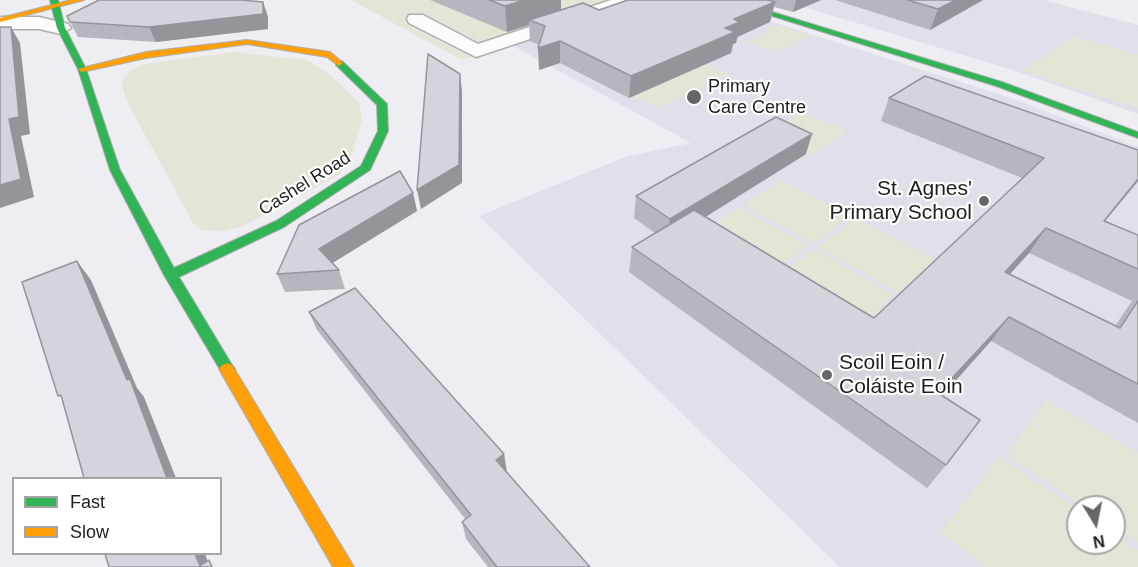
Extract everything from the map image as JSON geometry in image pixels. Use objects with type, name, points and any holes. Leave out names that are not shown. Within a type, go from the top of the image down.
[{"type":"street","points":[[0,22],[55,3],[80,0]]},
{"type":"street","points":[[416,19],[476,51],[629,0]]},
{"type":"street","points":[[725,0],[999,84],[1138,135]]},
{"type":"street","points":[[55,3],[61,28],[82,69],[115,170],[171,275],[344,567]]},
{"type":"street","points":[[566,5],[587,14]]},
{"type":"street","points":[[0,22],[39,23],[61,28]]},
{"type":"street","name":"Cashel Road","points":[[82,69],[146,55],[236,43],[268,44],[330,55],[382,104],[382,131],[366,168],[280,224],[171,275]]},
{"type":"shaded area","points":[[351,0],[642,0],[462,60]]},
{"type":"shaded area","points":[[642,0],[704,0],[1014,99],[1138,147],[1138,567],[840,567],[479,216],[628,156],[691,143],[510,44]]},
{"type":"shaded area","points":[[781,0],[1044,0],[1138,25],[1138,114],[1016,71]]},
{"type":"shaded area","points":[[777,25],[810,36],[778,51],[770,48],[764,50],[742,40],[750,41],[767,32],[765,29]]},
{"type":"shaded area","points":[[1073,36],[1138,55],[1138,108],[1023,71]]},
{"type":"shaded area","points":[[234,52],[307,60],[328,73],[359,103],[362,120],[351,158],[339,175],[243,226],[223,231],[202,230],[193,223],[128,103],[121,82],[131,70],[145,64]]},
{"type":"shaded area","points":[[699,61],[729,74],[658,108],[634,97]]},
{"type":"shaded area","points":[[803,112],[849,132],[809,156],[763,134]]},
{"type":"shaded area","points":[[781,180],[850,215],[813,244],[743,205]]},
{"type":"shaded area","points":[[738,207],[807,246],[765,278],[695,235]]},
{"type":"shaded area","points":[[855,218],[936,260],[899,293],[818,247]]},
{"type":"shaded area","points":[[813,249],[895,295],[854,333],[771,281]]},
{"type":"shaded area","points":[[1047,400],[1138,453],[1138,542],[1126,534],[1126,495],[1067,495],[1006,455]]},
{"type":"shaded area","points":[[999,457],[1066,502],[1066,555],[1126,555],[1126,542],[1138,550],[1138,567],[985,567],[940,533]]},
{"type":"building","points":[[99,0],[241,0],[263,2],[263,14],[149,27],[70,22],[67,16]]},
{"type":"building","points":[[489,0],[525,0],[505,6]]},
{"type":"building","points":[[628,0],[768,0],[775,2],[734,19],[740,22],[725,28],[735,32],[631,76],[560,41],[538,48],[545,26],[529,20],[583,3],[599,10]]},
{"type":"building","points":[[907,0],[956,0],[938,9]]},
{"type":"building","points":[[0,27],[11,27],[19,117],[9,119],[21,179],[0,185]]},
{"type":"building","points":[[428,54],[460,74],[459,165],[417,190]]},
{"type":"building","points":[[925,76],[1138,150],[1138,179],[1104,221],[1138,235],[1138,269],[1046,228],[1005,272],[1120,328],[1138,301],[1138,384],[1009,317],[938,393],[980,420],[946,465],[632,247],[694,210],[874,318],[1044,158],[889,98]]},
{"type":"building","points":[[776,117],[812,134],[670,219],[636,196]]},
{"type":"building","points":[[400,171],[413,193],[319,249],[339,270],[277,274],[299,225]]},
{"type":"building","points":[[77,261],[127,380],[130,379],[167,477],[84,477],[61,395],[58,396],[22,282]]},
{"type":"building","points":[[355,288],[504,454],[496,460],[590,567],[497,567],[462,522],[471,515],[309,312]]},
{"type":"building","points":[[105,555],[195,555],[200,566],[209,560],[212,567],[109,567]]},
{"type":"traffic: fast","points":[[54,0],[61,28],[82,69],[115,170],[171,275],[227,369]]},
{"type":"traffic: fast","points":[[725,0],[999,84],[1138,135]]},
{"type":"traffic: fast","points":[[171,275],[280,224],[366,168],[383,131],[382,104],[339,63]]},
{"type":"traffic: slow","points":[[0,20],[80,0]]},
{"type":"traffic: slow","points":[[82,69],[146,55],[247,42],[330,55],[339,63]]},
{"type":"traffic: slow","points":[[227,369],[344,567]]},
{"type":"place","name":"Primary Care Centre","points":[[694,97]]},
{"type":"place","name":"St. Agnes' Primary School","points":[[984,201]]},
{"type":"place","name":"Scoil Eoin / Coláiste Eoin","points":[[827,375]]}]
